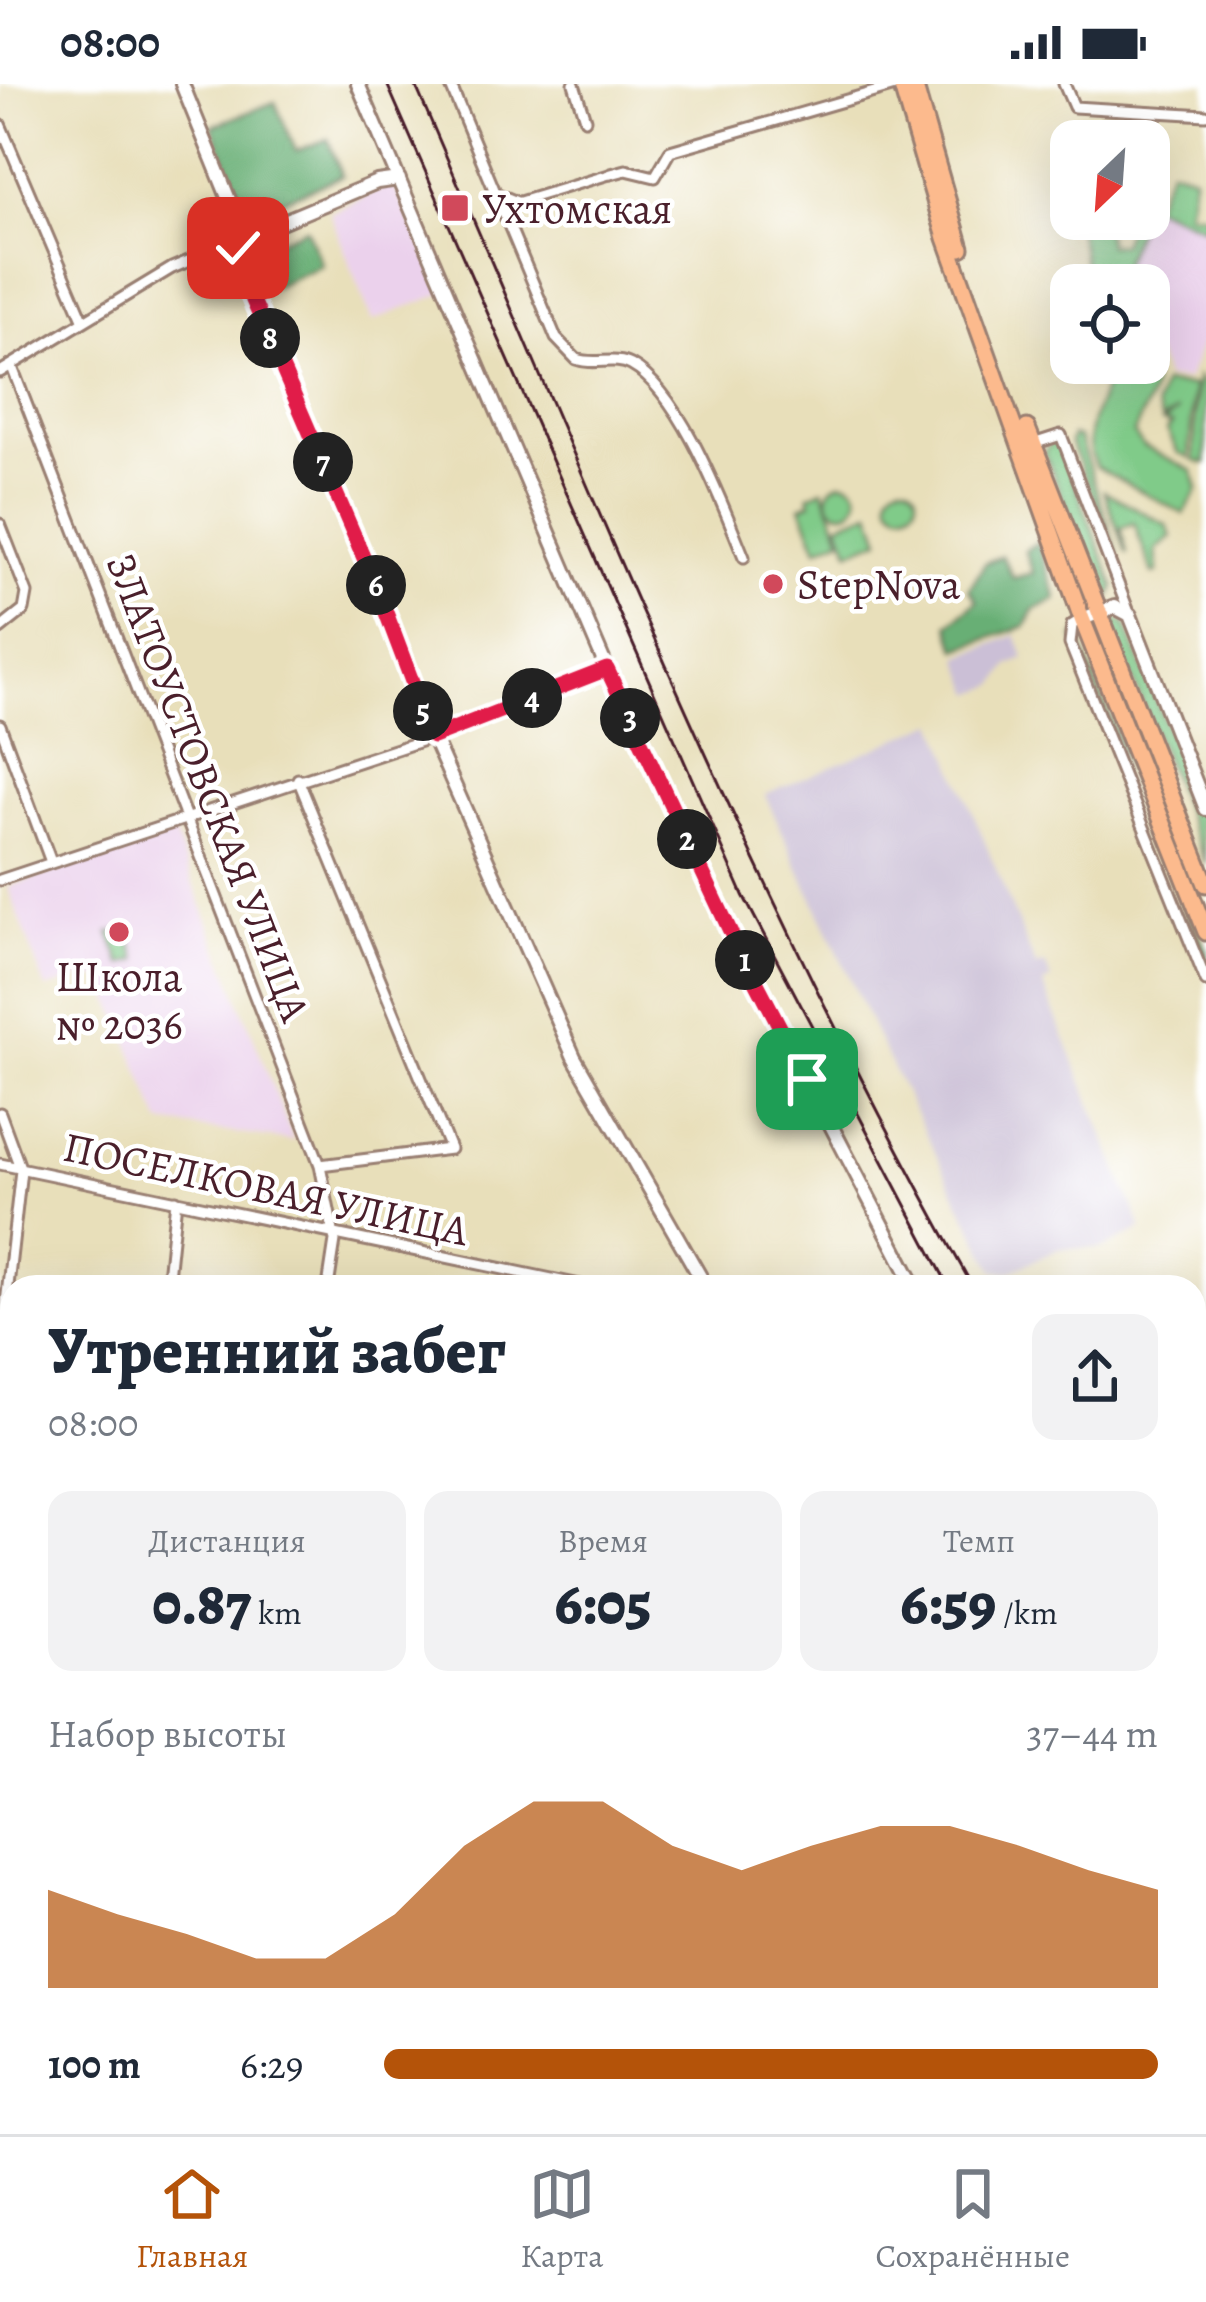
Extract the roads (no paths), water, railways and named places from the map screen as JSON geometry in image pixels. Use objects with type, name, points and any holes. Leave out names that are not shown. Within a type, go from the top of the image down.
[{"type":"main road","points":[[901,84],[946,238],[1206,932]]},
{"type":"main road","points":[[914,84],[956,235],[1034,444],[1089,615],[1206,884]]},
{"type":"street","points":[[182,84],[234,212],[243,277],[376,586],[433,737],[574,1057],[699,1275]]},
{"type":"street","points":[[358,84],[607,669],[732,935],[909,1275]]},
{"type":"street","points":[[450,84],[556,338],[584,363],[622,362],[647,379],[692,439],[744,556]]},
{"type":"street","points":[[574,84],[585,118]]},
{"type":"street","points":[[499,194],[518,202],[626,170],[655,177],[670,152],[901,84]]},
{"type":"street","points":[[1064,84],[1074,107],[1206,115]]},
{"type":"street","points":[[0,124],[83,319]]},
{"type":"street","points":[[0,372],[172,268],[396,172]]},
{"type":"street","points":[[508,225],[518,202]]},
{"type":"street","name":"ЗЛАТОУСТОВСКАЯ УЛИЦА","points":[[12,367],[320,1165],[334,1234],[329,1275]]},
{"type":"street","points":[[1034,444],[1061,435],[1130,615],[1201,778],[1206,809]]},
{"type":"street","points":[[0,524],[27,593],[24,610],[0,629]]},
{"type":"street","points":[[1130,615],[1115,607],[1089,615],[1072,625],[1070,644],[1206,981]]},
{"type":"street","points":[[0,880],[433,737],[607,669]]},
{"type":"street","points":[[0,725],[51,862]]},
{"type":"street","points":[[298,779],[450,1149],[320,1165]]},
{"type":"street","points":[[0,1113],[21,1170],[9,1275]]},
{"type":"street","name":"ПОСЕЛКОВАЯ УЛИЦА","points":[[0,1164],[334,1234],[497,1275]]},
{"type":"street","points":[[167,1275],[176,1201]]},
{"type":"railway","points":[[387,84],[743,895],[943,1275]]},
{"type":"railway","points":[[415,84],[747,844],[894,1141],[967,1275]]},
{"type":"place","name":"Ухтомская","points":[[455,208]]},
{"type":"place","name":"StepNova","points":[[773,584]]},
{"type":"place","name":"Школа № 2036","points":[[119,932]]}]
